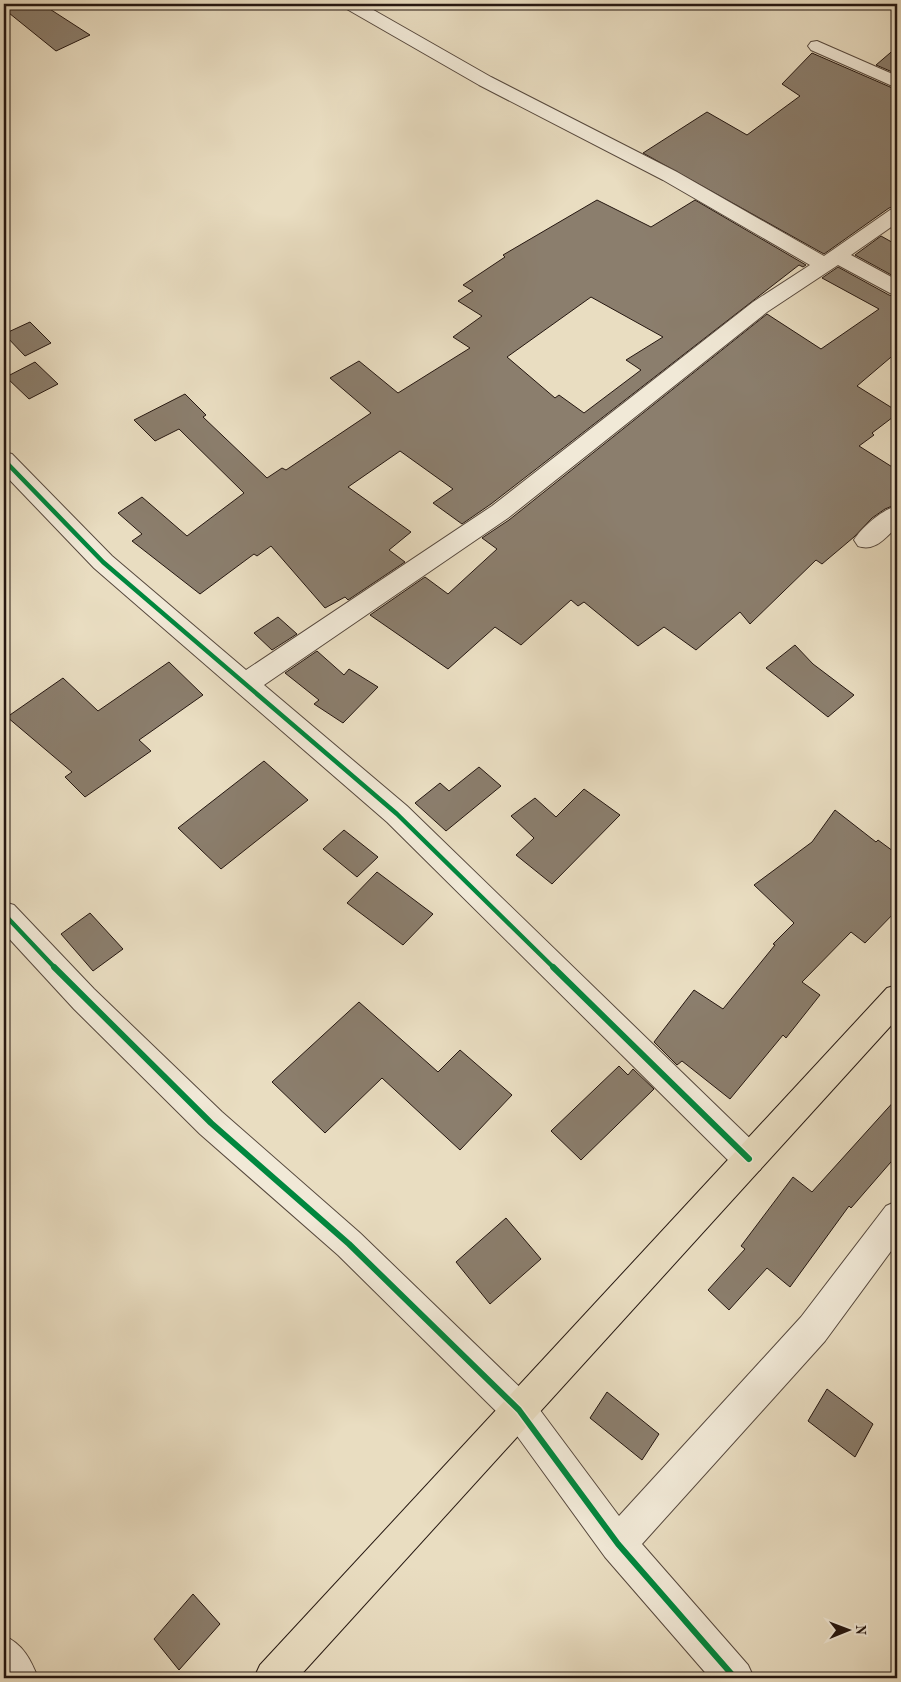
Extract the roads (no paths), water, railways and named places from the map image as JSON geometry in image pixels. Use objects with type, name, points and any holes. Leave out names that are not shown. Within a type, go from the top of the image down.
[{"type":"main road","points":[[273,1678],[897,998]]},
{"type":"street","points":[[352,4],[485,81],[831,261],[897,288]]},
{"type":"street","points":[[817,46],[897,84]]},
{"type":"street","points":[[245,684],[500,512],[760,307],[831,261],[897,214]]},
{"type":"street","points":[[4,460],[104,562],[397,814],[749,1160]]},
{"type":"street","points":[[866,540],[897,514]]},
{"type":"street","points":[[4,914],[84,999],[212,1123],[349,1244],[519,1410],[618,1544],[735,1678]]},
{"type":"street","points":[[618,1544],[812,1329],[897,1218]]},
{"type":"street","points":[[4,1655],[19,1678]]}]
